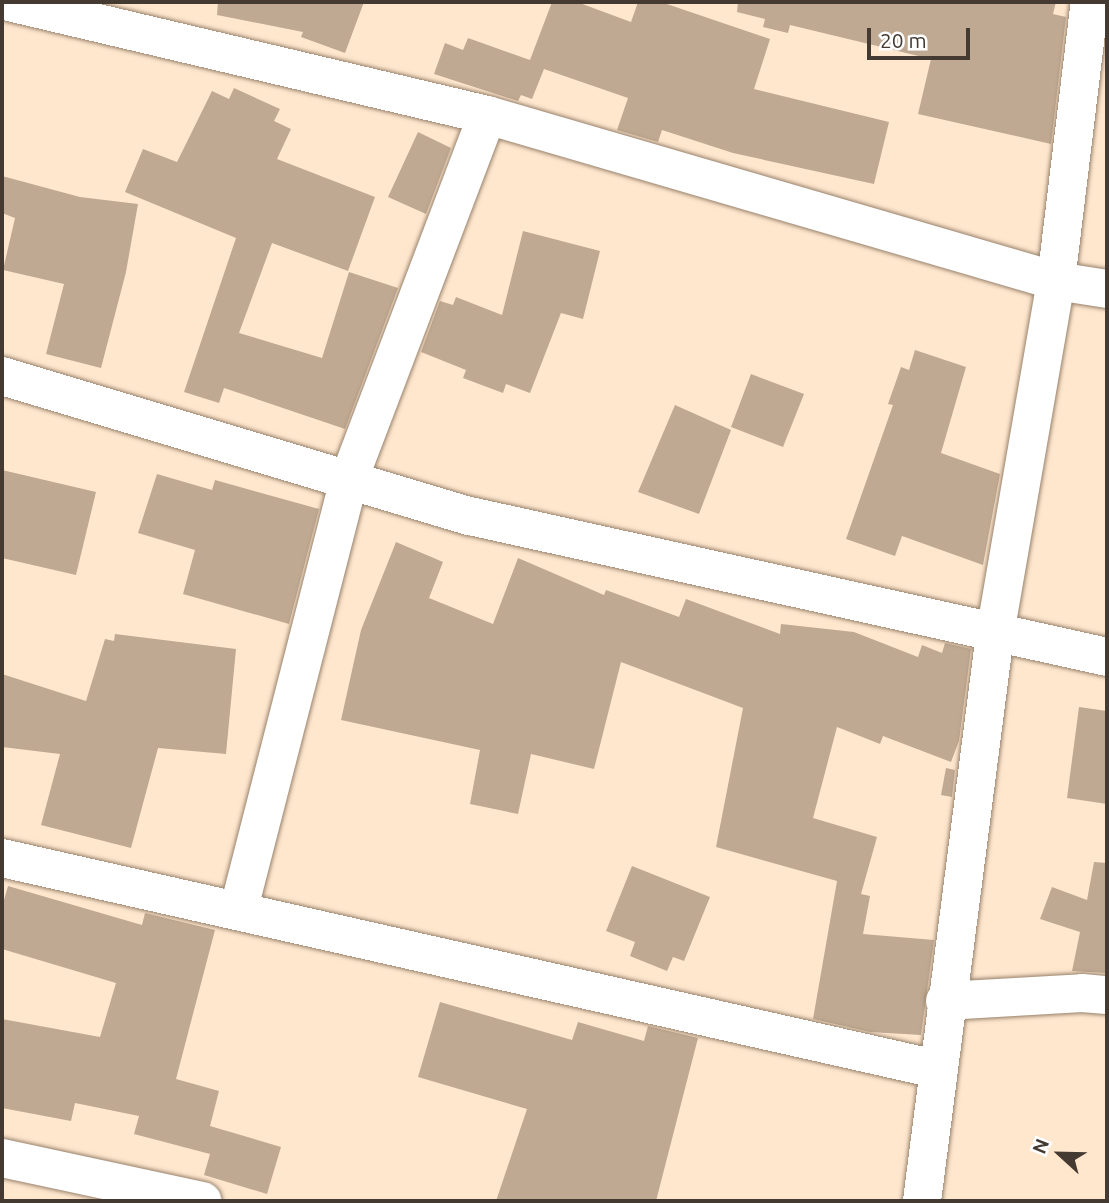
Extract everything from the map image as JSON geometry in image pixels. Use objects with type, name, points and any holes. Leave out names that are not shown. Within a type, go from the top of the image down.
[{"type":"street","points":[[9,2],[487,116],[1056,281],[1107,289]]},
{"type":"street","points":[[922,1201],[936,1069],[995,634],[1056,281],[1090,2]]},
{"type":"street","points":[[239,908],[349,479],[487,116]]},
{"type":"street","points":[[2,376],[470,516],[1107,657]]},
{"type":"street","points":[[2,858],[239,908],[936,1069]]},
{"type":"street","points":[[945,1002],[1082,993],[1107,995]]},
{"type":"street","points":[[2,1158],[202,1201]]},
{"type":"building","points":[[218,2],[364,2],[345,53],[301,37],[303,32],[217,15]]},
{"type":"building","points":[[552,2],[577,2],[631,22],[638,2],[661,2],[770,39],[754,89],[889,122],[874,184],[733,153],[662,130],[658,142],[617,130],[628,98],[544,69],[532,99],[521,95],[518,101],[434,74],[445,43],[463,50],[468,38],[530,60]]},
{"type":"building","points":[[738,2],[1056,2],[1053,14],[1066,17],[1051,144],[918,114],[931,59],[790,25],[788,33],[763,27],[765,19],[737,12]]},
{"type":"building","points":[[234,88],[280,109],[274,121],[291,129],[277,159],[375,197],[348,271],[272,243],[239,333],[322,358],[349,272],[398,288],[345,429],[224,388],[219,403],[184,392],[236,238],[125,192],[143,149],[177,162],[212,91],[229,99]]},
{"type":"building","points":[[418,132],[451,148],[426,214],[388,197]]},
{"type":"building","points":[[2,176],[80,197],[138,204],[126,272],[101,368],[46,354],[64,284],[3,270],[15,218],[2,213]]},
{"type":"building","points":[[523,231],[600,251],[583,319],[561,313],[530,393],[506,384],[503,393],[463,378],[466,370],[421,352],[440,301],[453,305],[456,297],[502,315]]},
{"type":"building","points":[[915,350],[966,367],[941,453],[1000,474],[983,565],[902,536],[895,556],[846,539],[893,405],[888,404],[901,367],[909,370]]},
{"type":"building","points":[[751,374],[804,394],[783,447],[731,427]]},
{"type":"building","points":[[675,405],[731,430],[699,514],[638,492]]},
{"type":"building","points":[[2,470],[96,492],[76,575],[2,558]]},
{"type":"building","points":[[157,474],[212,490],[215,480],[319,509],[289,624],[183,594],[195,550],[138,533]]},
{"type":"building","points":[[396,542],[443,562],[429,598],[493,624],[518,558],[604,595],[606,590],[679,617],[686,599],[780,634],[781,624],[854,632],[918,657],[922,645],[942,653],[945,643],[971,649],[959,741],[951,762],[883,736],[880,744],[837,727],[813,818],[877,837],[861,894],[870,896],[863,934],[934,940],[921,1035],[870,1032],[813,1019],[837,881],[716,847],[743,708],[621,662],[594,769],[531,754],[518,814],[470,804],[480,750],[341,720],[361,630]]},
{"type":"building","points":[[115,634],[236,649],[226,754],[158,748],[131,848],[41,825],[60,754],[2,747],[2,674],[86,701],[105,639],[114,641]]},
{"type":"building","points":[[1079,707],[1107,711],[1107,804],[1067,798]]},
{"type":"building","points":[[946,768],[955,770],[952,797],[941,795]]},
{"type":"building","points":[[1094,862],[1107,863],[1107,973],[1072,971],[1080,932],[1040,919],[1052,887],[1087,900]]},
{"type":"building","points":[[632,866],[710,897],[684,961],[673,957],[667,971],[630,956],[635,942],[606,931]]},
{"type":"building","points":[[8,886],[142,925],[145,913],[215,930],[176,1079],[219,1091],[210,1126],[281,1147],[267,1194],[204,1175],[210,1154],[134,1134],[139,1116],[75,1103],[71,1121],[2,1108],[2,1019],[100,1037],[116,983],[2,949],[2,907]]},
{"type":"building","points":[[440,1002],[572,1040],[578,1022],[644,1041],[648,1026],[698,1038],[656,1201],[496,1201],[527,1109],[418,1077]]}]
